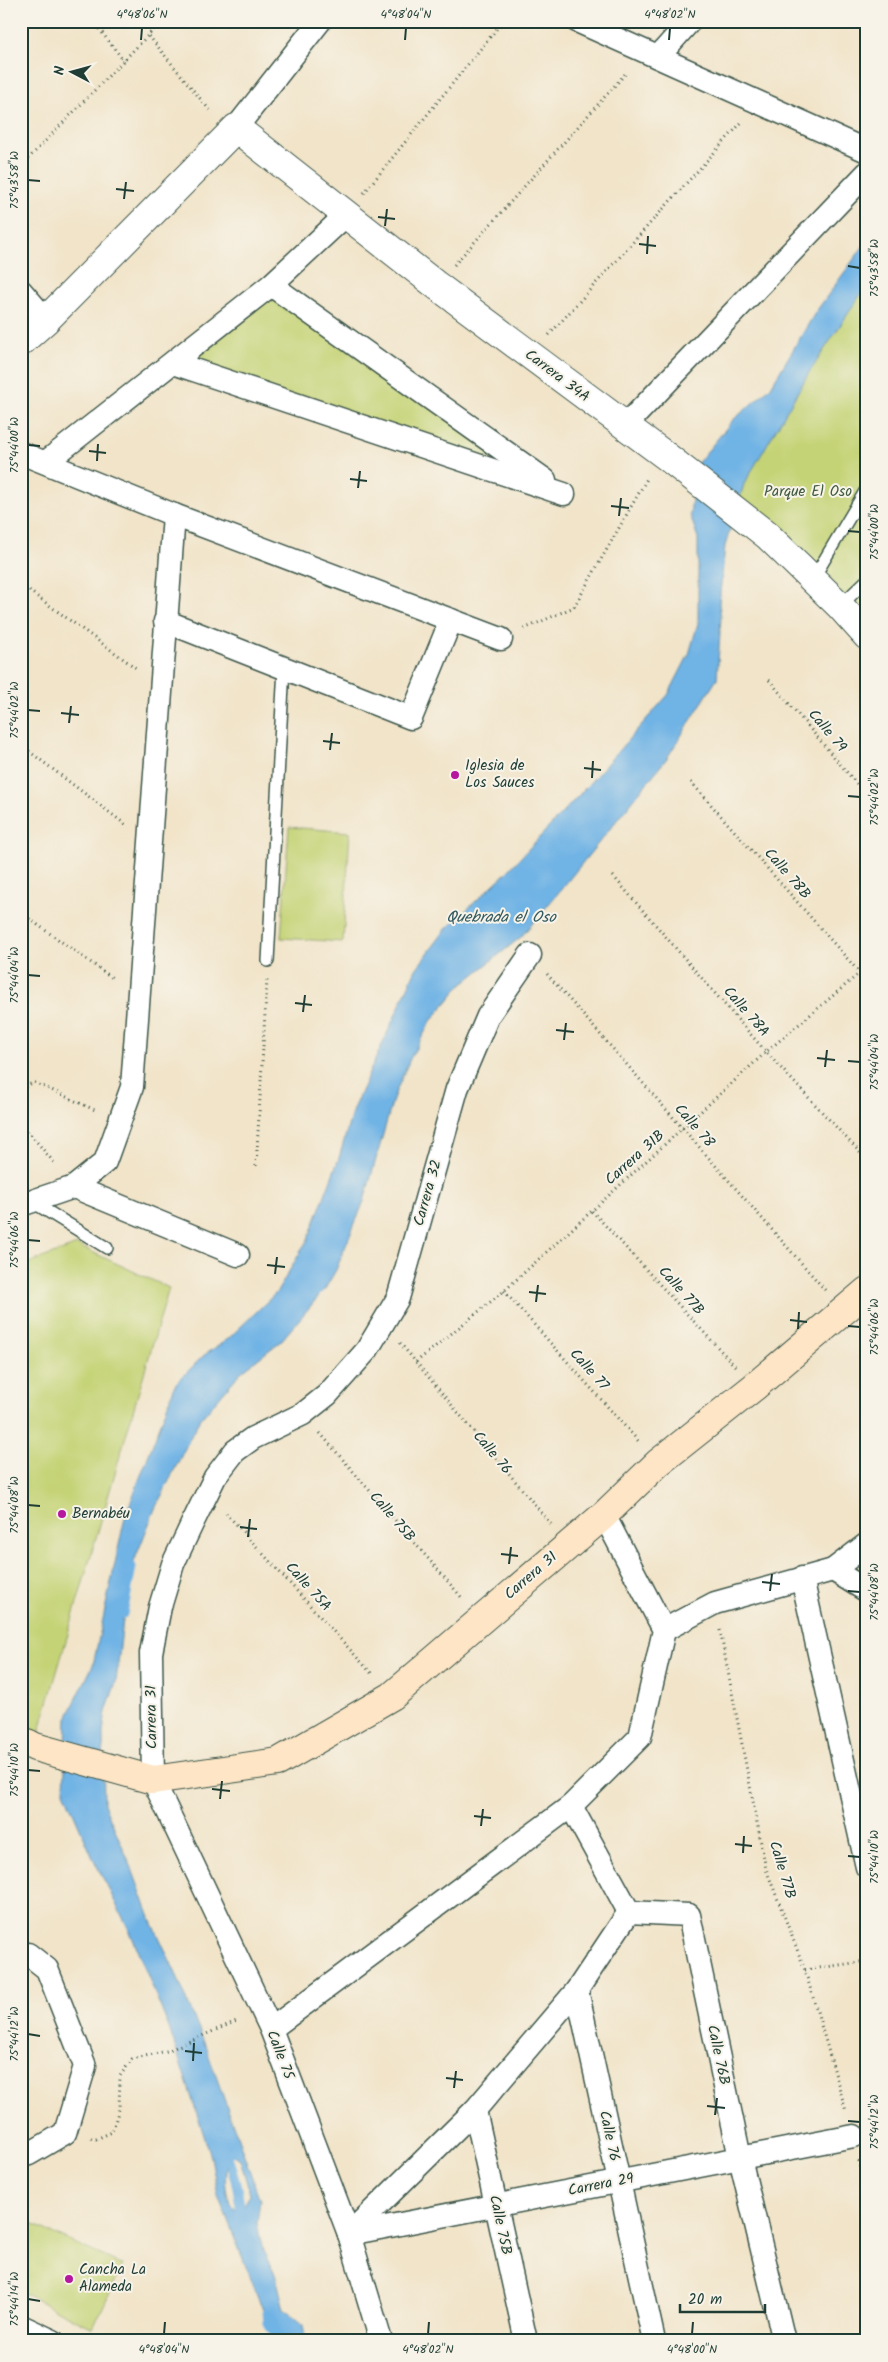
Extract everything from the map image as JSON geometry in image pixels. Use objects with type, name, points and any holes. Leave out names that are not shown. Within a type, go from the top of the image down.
[{"type":"main road","name":"Carrera 31","points":[[28,1743],[145,1778],[278,1762],[392,1696],[604,1515],[658,1463],[754,1387],[867,1291]]},
{"type":"street","points":[[21,342],[46,320],[232,131],[320,21]]},
{"type":"street","points":[[577,21],[867,151]]},
{"type":"street","points":[[652,54],[690,21]]},
{"type":"street","name":"Carrera 34A","points":[[232,131],[346,214],[436,285],[664,454],[768,536],[840,606],[867,636]]},
{"type":"street","points":[[625,426],[867,173]]},
{"type":"street","points":[[46,462],[271,285],[346,214]]},
{"type":"street","points":[[173,363],[564,494],[271,285]]},
{"type":"street","points":[[21,291],[46,320]]},
{"type":"street","points":[[21,453],[174,515],[501,639]]},
{"type":"street","points":[[26,1203],[74,1187],[105,1162],[132,1086],[137,996],[174,515]]},
{"type":"street","points":[[165,621],[411,718],[450,620]]},
{"type":"street","name":"Carrera 32","points":[[303,1414],[327,1395],[358,1362],[384,1325],[398,1298],[457,1089],[488,1016],[530,955]]},
{"type":"street","points":[[74,1187],[238,1255]]},
{"type":"street","name":"Carrera 31","points":[[145,1778],[151,1653],[160,1607],[174,1564],[216,1477],[235,1451],[253,1438],[303,1414]]},
{"type":"street","points":[[271,2029],[571,1806],[640,1737],[664,1630],[604,1515]]},
{"type":"street","points":[[664,1630],[715,1603],[833,1570],[867,1544]]},
{"type":"street","points":[[833,1570],[867,1592]]},
{"type":"street","points":[[802,1578],[867,1867]]},
{"type":"street","name":"Calle 75","points":[[145,1778],[271,2029],[349,2234],[381,2341]]},
{"type":"street","points":[[349,2234],[475,2110],[577,1990],[629,1912],[571,1806]]},
{"type":"street","name":"Calle 76B","points":[[629,1912],[689,1915],[740,2158],[784,2341]]},
{"type":"street","points":[[21,2156],[29,2154],[65,2133],[85,2066],[47,1969],[28,1954]]},
{"type":"street","name":"Calle 76","points":[[577,1990],[654,2341]]},
{"type":"street","name":"Calle 75B","points":[[475,2110],[526,2341]]},
{"type":"street","name":"Carrera 29","points":[[349,2234],[854,2136]]},
{"type":"street","points":[[21,2326],[53,2341]]},
{"type":"lane","points":[[813,579],[867,488]]},
{"type":"lane","points":[[840,606],[867,580]]},
{"type":"lane","points":[[268,961],[284,668]]},
{"type":"lane","points":[[26,1203],[108,1248]]},
{"type":"path","points":[[93,21],[124,61]]},
{"type":"path","points":[[21,166],[162,21]]},
{"type":"path","points":[[346,214],[503,21]]},
{"type":"path","points":[[149,36],[232,131]]},
{"type":"path","points":[[436,285],[652,54]]},
{"type":"path","points":[[531,356],[759,104]]},
{"type":"path","points":[[501,639],[574,607],[664,454]]},
{"type":"path","points":[[21,585],[161,686]]},
{"type":"path","name":"Calle 79","points":[[769,680],[867,796]]},
{"type":"path","points":[[21,745],[150,843]]},
{"type":"path","name":"Calle 78B","points":[[691,782],[867,981]]},
{"type":"path","name":"Calle 78A","points":[[613,876],[766,1052],[867,1160]]},
{"type":"path","points":[[21,913],[137,996]]},
{"type":"path","name":"Calle 78","points":[[530,955],[683,1131],[844,1311]]},
{"type":"path","points":[[256,1166],[268,961]]},
{"type":"path","name":"Carrera 31B","points":[[416,1362],[504,1291],[683,1131],[766,1052],[867,967]]},
{"type":"path","points":[[21,1089],[34,1082],[120,1122]]},
{"type":"path","points":[[21,1123],[74,1187]]},
{"type":"path","name":"Calle 77B","points":[[592,1211],[754,1387]]},
{"type":"path","name":"Calle 77","points":[[504,1291],[658,1463]]},
{"type":"path","name":"Calle 76","points":[[416,1362],[568,1544]]},
{"type":"path","name":"Calle 75B","points":[[303,1414],[481,1620]]},
{"type":"path","name":"Calle 75A","points":[[208,1494],[392,1696]]},
{"type":"path","name":"Calle 77B","points":[[715,1603],[766,1869],[805,1970],[854,2136]]},
{"type":"path","points":[[805,1970],[867,1961]]},
{"type":"path","points":[[65,2133],[96,2139],[112,2132],[119,2110],[120,2076],[132,2060],[168,2051],[212,2034]]},
{"type":"path","points":[[854,2136],[867,2202]]},
{"type":"green space","points":[[271,285],[564,494],[173,363]]},
{"type":"green space","name":"Parque El Oso","points":[[867,285],[867,636],[736,511],[744,484],[810,371]]},
{"type":"green space","points":[[289,827],[350,832],[343,942],[281,938]]},
{"type":"green space","name":"Bernabéu","points":[[77,1245],[169,1288],[35,1747],[21,1740],[21,1266]]},
{"type":"green space","name":"Cancha La Alameda","points":[[21,2219],[123,2265],[93,2328],[21,2292]]},
{"type":"water","name":"Quebrada el Oso","points":[[867,241],[867,285],[810,371],[744,484],[725,546],[719,604],[721,617],[717,679],[667,758],[559,892],[521,937],[459,987],[431,1021],[410,1059],[394,1096],[364,1201],[336,1270],[325,1289],[281,1341],[241,1372],[198,1422],[154,1511],[132,1567],[124,1611],[116,1682],[106,1712],[103,1732],[104,1804],[205,2045],[260,2200],[257,2223],[263,2251],[276,2276],[284,2309],[303,2325],[306,2341],[281,2341],[279,2334],[268,2323],[218,2195],[211,2157],[169,2028],[131,1934],[92,1856],[64,1791],[67,1718],[93,1665],[125,1517],[176,1383],[203,1356],[228,1339],[277,1292],[308,1239],[339,1158],[353,1109],[416,969],[446,929],[507,872],[668,695],[689,654],[698,623],[698,538],[690,515],[696,465],[733,420],[770,388],[815,313]],"holes":[[[234,2155],[240,2159],[250,2194],[240,2213],[230,2202],[226,2188],[228,2157]]]},
{"type":"waterway","points":[[123,1614],[132,1567],[127,1559]]},
{"type":"waterway","points":[[225,2146],[237,2187],[243,2223]]},
{"type":"waterway","points":[[267,2311],[268,2323],[279,2341]]},
{"type":"place","name":"Iglesia de Los Sauces","points":[[455,775]]},
{"type":"place","name":"Bernabéu","points":[[62,1514]]},
{"type":"place","name":"Cancha La Alameda","points":[[69,2279]]}]
